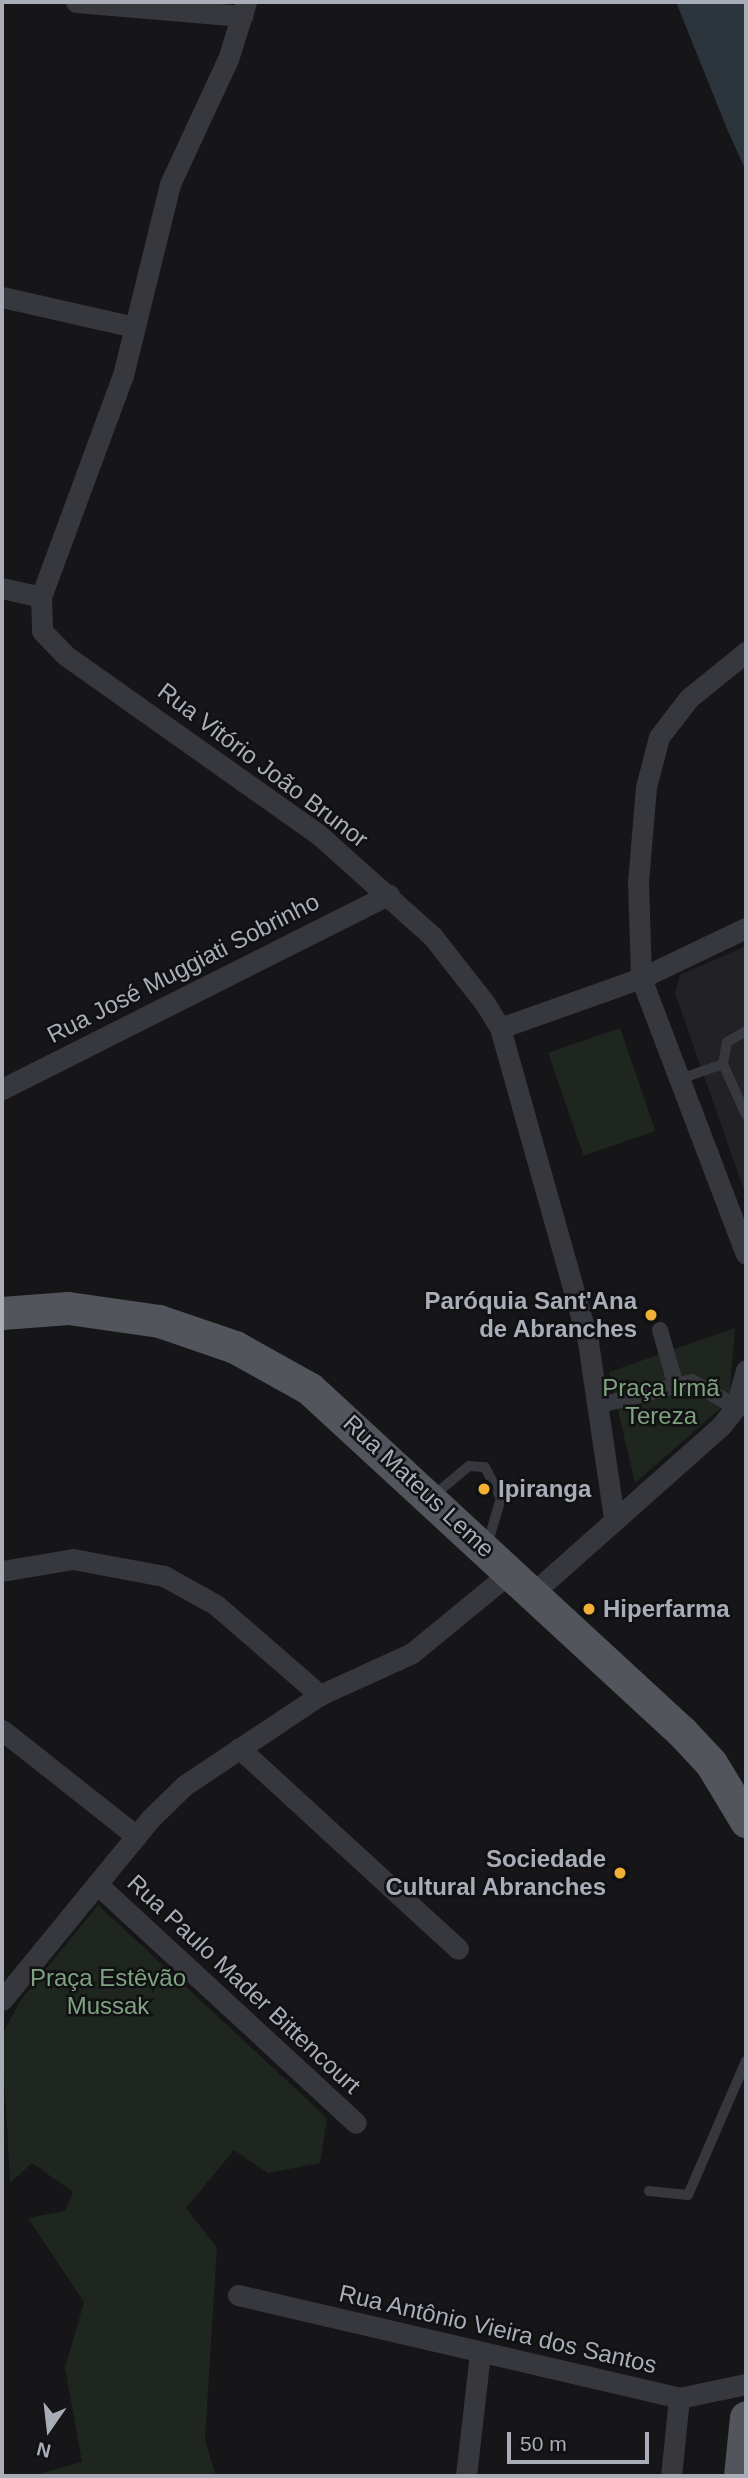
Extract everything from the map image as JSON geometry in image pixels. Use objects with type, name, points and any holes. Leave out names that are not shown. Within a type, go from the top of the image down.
[{"type":"main road","name":"Rua Mateus Leme","points":[[2,1313],[114,1312],[235,1348],[338,1411],[487,1547],[682,1732],[711,1763],[746,1821]]},
{"type":"main road","points":[[740,2476],[746,2417]]},
{"type":"street","points":[[76,2],[244,9]]},
{"type":"street","name":"Rua Vitório João Brunor","points":[[244,9],[170,184],[135,327],[108,422],[41,597],[38,617],[52,644],[260,788],[389,894],[433,937],[500,1028],[588,1342],[600,1405],[614,1519]]},
{"type":"street","points":[[2,296],[135,327]]},
{"type":"street","points":[[2,588],[41,597]]},
{"type":"street","points":[[746,652],[689,698],[659,737],[652,758],[639,853],[641,978],[746,1254]]},
{"type":"street","name":"Rua José Muggiati Sobrinho","points":[[2,1089],[389,894]]},
{"type":"street","points":[[500,1028],[641,978],[746,928]]},
{"type":"street","points":[[660,1330],[676,1386]]},
{"type":"street","points":[[2,2000],[136,1836],[175,1794],[320,1695],[412,1653],[523,1582],[614,1519],[741,1407],[746,1370]]},
{"type":"street","points":[[600,1405],[691,1382],[741,1407]]},
{"type":"street","points":[[2,1572],[72,1559],[164,1576],[216,1605],[320,1695]]},
{"type":"street","points":[[2,1730],[136,1836]]},
{"type":"street","points":[[239,1748],[458,1949]]},
{"type":"street","name":"Rua Paulo Mader Bittencourt","points":[[97,1884],[356,2123]]},
{"type":"street","name":"Rua Antônio Vieira dos Santos","points":[[238,2295],[679,2398],[746,2384]]},
{"type":"street","points":[[466,2476],[480,2353]]},
{"type":"street","points":[[671,2476],[679,2398]]},
{"type":"lane","points":[[746,1031],[727,1042],[723,1064],[746,1115]]},
{"type":"lane","points":[[680,1079],[723,1064]]},
{"type":"lane","points":[[432,1496],[468,1466],[485,1467],[501,1498],[487,1547]]},
{"type":"lane","points":[[649,2191],[688,2195],[746,2061]]},
{"type":"shaded area","points":[[676,2],[746,2],[746,171],[728,131]]},
{"type":"shaded area","points":[[746,946],[746,1196],[675,993],[680,975]]},
{"type":"green space","points":[[620,1028],[655,1131],[584,1156],[548,1053]]},
{"type":"green space","name":"Praça Irmã Tereza","points":[[735,1328],[729,1401],[635,1483],[609,1372]]},
{"type":"green space","name":"Praça Estêvão Mussak","points":[[98,1905],[327,2118],[320,2163],[268,2173],[234,2150],[186,2208],[217,2248],[205,2440],[216,2476],[32,2476],[82,2462],[65,2368],[84,2302],[28,2218],[65,2211],[73,2192],[32,2163],[10,2183],[2,2035],[20,2001]]},
{"type":"place","name":"Paróquia Sant'Ana de Abranches","points":[[651,1315]]},
{"type":"place","name":"Ipiranga","points":[[484,1489]]},
{"type":"place","name":"Hiperfarma","points":[[589,1609]]},
{"type":"place","name":"Sociedade Cultural Abranches","points":[[620,1873]]}]
